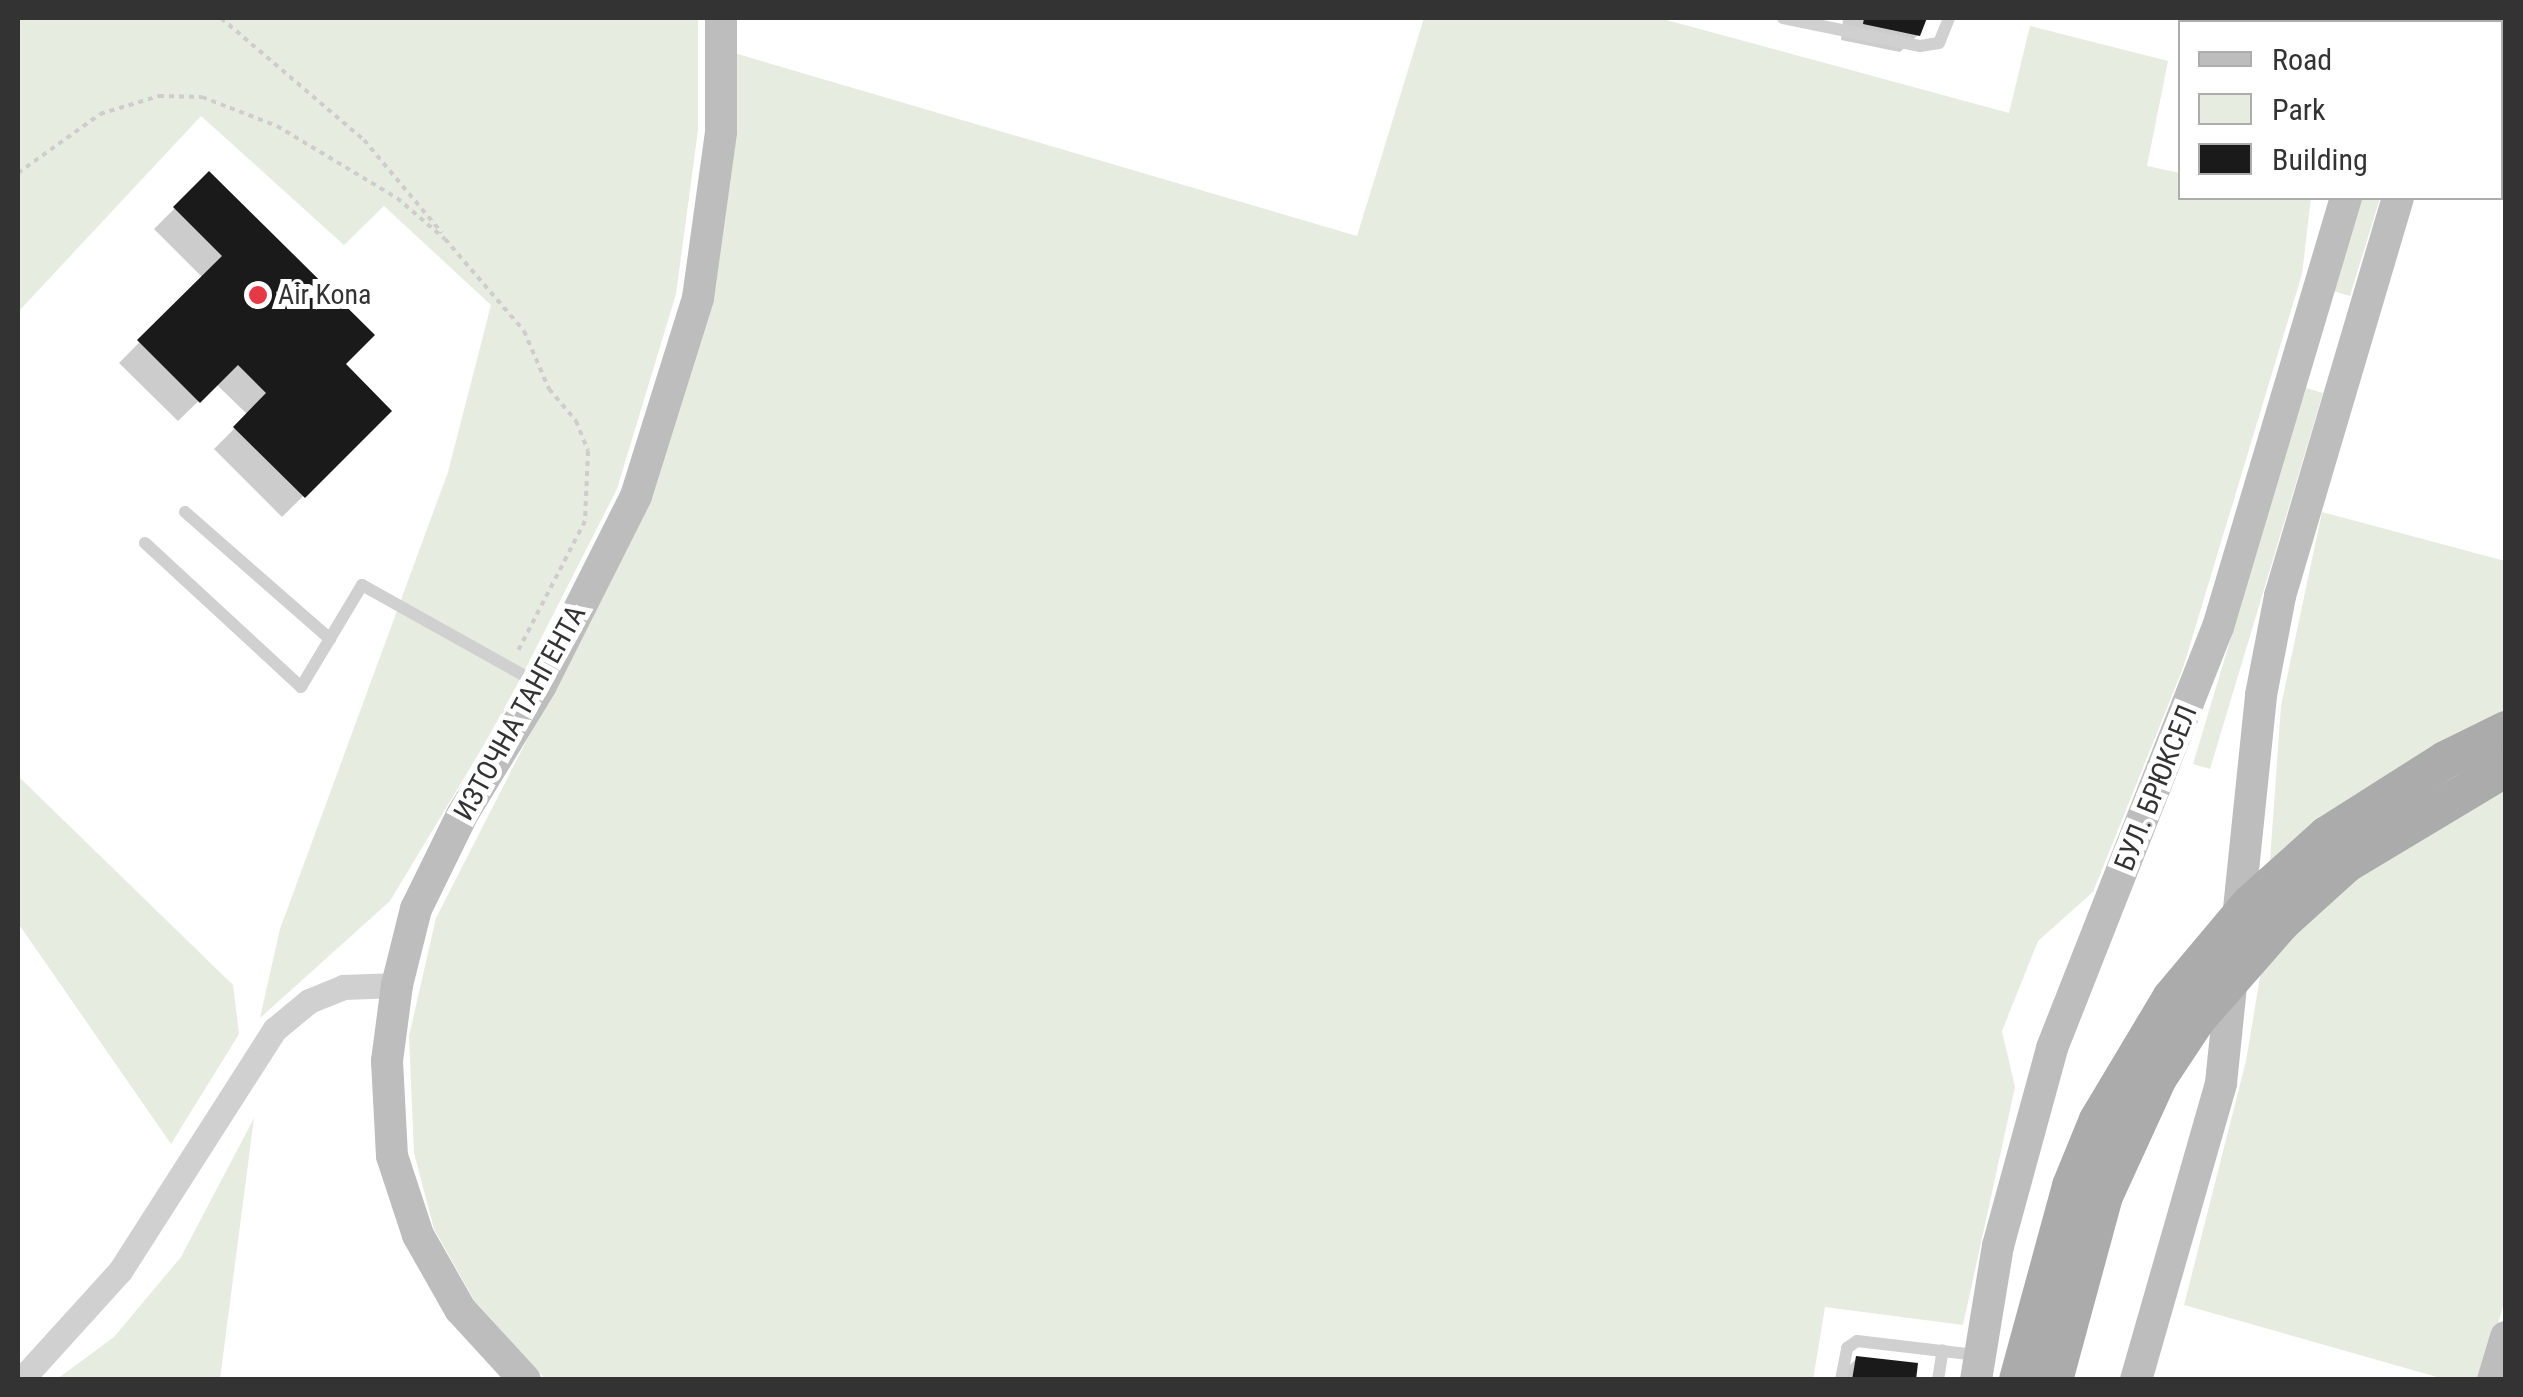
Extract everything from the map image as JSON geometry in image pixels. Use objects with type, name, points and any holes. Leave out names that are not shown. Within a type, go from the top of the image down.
[{"type":"main road","name":"ИЗТОЧНА ТАНГЕНТА","points":[[526,1380],[460,1309],[418,1235],[392,1156],[387,1060],[397,986],[424,893],[527,677],[636,496],[698,298],[721,132],[720,18]]},
{"type":"main road","points":[[2136,1380],[2220,1083],[2261,695],[2280,596],[2397,200]]},
{"type":"main road","name":"БУЛ. БРЮКСЕЛ","points":[[1978,1367],[1998,1246],[2052,1048],[2218,627],[2339,208]]},
{"type":"main road","points":[[2018,1380],[2072,1186],[2098,1120],[2171,998],[2250,904],[2327,836],[2444,760],[2506,730]]},
{"type":"main road","points":[[2054,1380],[2104,1196],[2158,1078],[2198,1019],[2281,923],[2346,864],[2506,768]]},
{"type":"main road","points":[[2493,1380],[2506,1337]]},
{"type":"street","points":[[21,1380],[120,1272],[275,1029],[309,1000],[342,987],[397,986]]},
{"type":"lane","points":[[1783,18],[1920,46],[1939,42],[1949,18]]},
{"type":"lane","points":[[186,512],[330,639]]},
{"type":"lane","points":[[145,544],[301,687],[362,585],[527,677]]},
{"type":"lane","points":[[1842,1380],[1847,1348],[1857,1340],[1944,1350],[1978,1367]]},
{"type":"lane","points":[[1938,1380],[1944,1350]]},
{"type":"path","points":[[221,18],[364,140],[412,190],[451,245],[524,331],[549,388],[576,421],[588,450],[585,521],[527,677]]},
{"type":"path","points":[[18,173],[100,114],[159,96],[202,97],[292,135],[398,198],[451,245]]},
{"type":"green space","points":[[18,18],[698,18],[698,130],[676,294],[617,489],[502,715],[390,901],[260,1018],[280,929],[448,472],[491,305],[384,206],[344,245],[201,116],[18,312]]},
{"type":"green space","points":[[1424,18],[1659,18],[2009,113],[2030,26],[2168,61],[2147,166],[2178,173],[2178,200],[2311,200],[2302,274],[2183,668],[2093,892],[2038,941],[2002,1031],[2015,1087],[1963,1325],[1825,1307],[1813,1380],[546,1380],[474,1300],[434,1229],[414,1153],[409,1036],[436,918],[649,501],[734,53],[1357,236]]},
{"type":"green space","points":[[2360,200],[2379,200],[2350,296],[2333,291]]},
{"type":"green space","points":[[2306,388],[2323,393],[2210,769],[2193,764]]},
{"type":"green space","points":[[2322,512],[2505,561],[2506,1296],[2482,1379],[2444,1379],[2184,1305],[2246,1061],[2263,959],[2281,706]]},
{"type":"green space","points":[[18,776],[233,985],[239,1034],[171,1144],[18,923]]},
{"type":"green space","points":[[254,1118],[220,1379],[57,1379],[114,1337],[181,1257]]},
{"type":"building","points":[[1864,18],[1927,18],[1920,36],[1863,24]]},
{"type":"building","name":"Air Kona","points":[[209,171],[375,335],[346,364],[392,411],[305,498],[233,427],[266,393],[238,365],[200,403],[137,340],[222,256],[173,207]]},
{"type":"building","points":[[1856,1356],[1918,1363],[1916,1380],[1852,1380]]},
{"type":"place","name":"Air Kona","points":[[258,295]]}]
